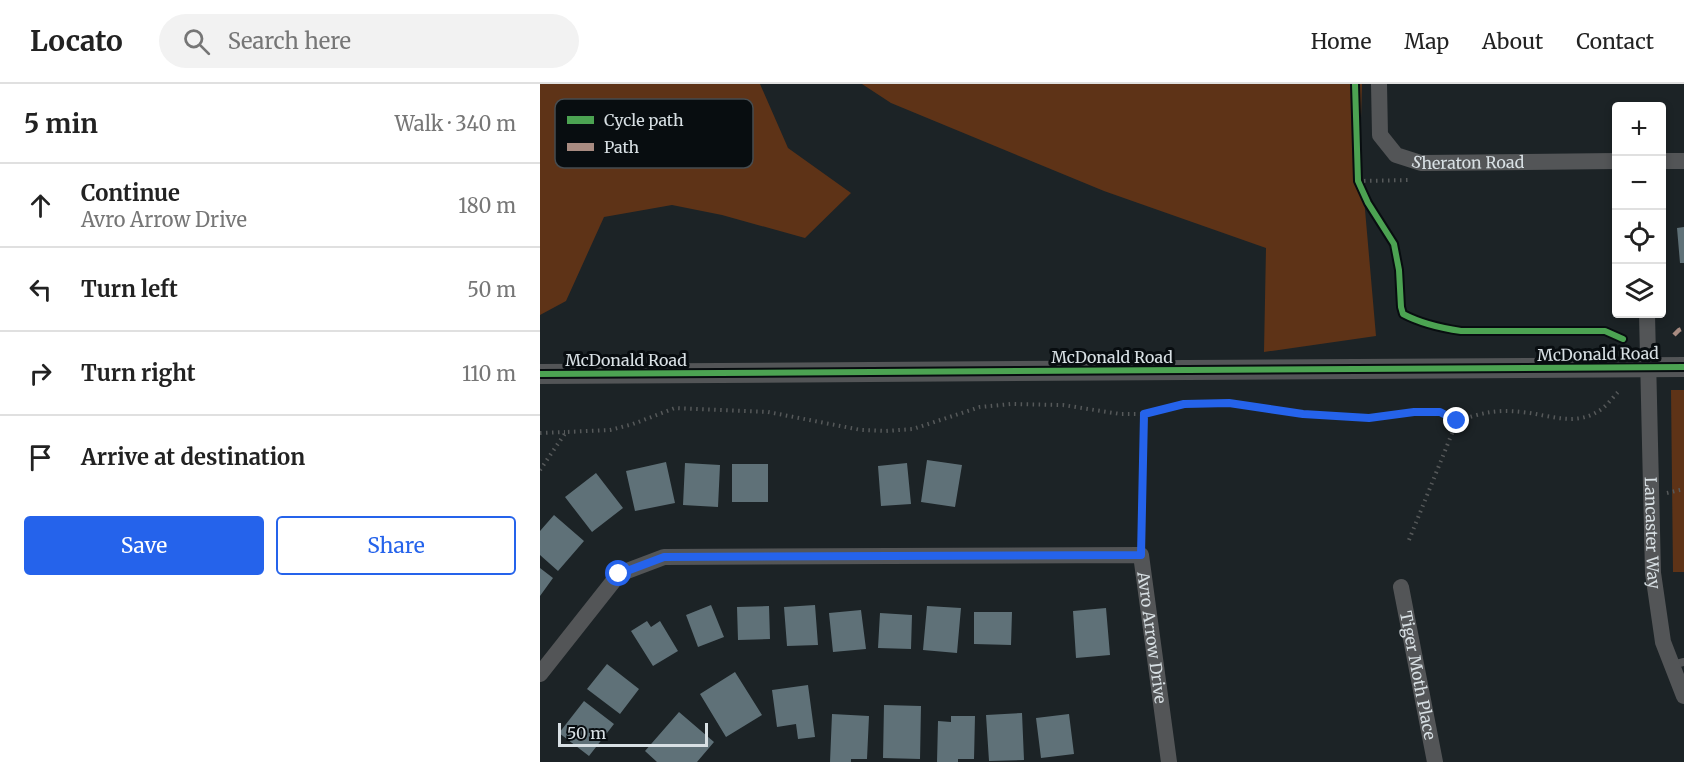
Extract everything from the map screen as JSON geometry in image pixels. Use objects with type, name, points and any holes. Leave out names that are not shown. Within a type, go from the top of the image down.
[{"type":"street","name":"Sheraton Road","points":[[1379,84],[1380,135],[1396,155],[1421,163],[1612,161]]},
{"type":"street","points":[[1666,161],[1684,161]]},
{"type":"street","points":[[1647,318],[1649,367]]},
{"type":"street","name":"Lancaster Way","points":[[1649,367],[1653,573],[1663,642],[1678,663],[1684,696]]},
{"type":"street","name":"McDonald Road","points":[[540,374],[1684,367]]},
{"type":"street","name":"Avro Arrow Drive","points":[[540,674],[619,574],[664,557],[1141,555],[1169,762]]},
{"type":"street","name":"Tiger Moth Place","points":[[1401,587],[1435,762]]},
{"type":"path","points":[[1358,181],[1413,180]]},
{"type":"path","points":[[540,433],[610,430],[675,408],[768,412],[861,430],[886,431],[913,429],[980,407],[1011,404],[1063,405],[1120,414],[1144,414],[1184,404],[1229,403],[1303,414],[1369,418],[1414,412],[1440,412],[1457,421],[1487,411],[1521,412],[1572,420],[1589,416],[1604,407],[1619,391]]},
{"type":"path","points":[[1141,555],[1144,414]]},
{"type":"path","points":[[1409,540],[1457,421]]},
{"type":"path","points":[[540,470],[566,432]]},
{"type":"path","points":[[1664,493],[1684,489]]},
{"type":"shaded area","points":[[540,84],[760,84],[788,148],[851,193],[805,238],[722,215],[672,205],[604,217],[566,301],[540,315]]},
{"type":"shaded area","points":[[862,84],[1362,84],[1360,152],[1376,336],[1264,352],[1266,248],[1104,191],[891,103]]},
{"type":"shaded area","points":[[1671,390],[1684,390],[1684,572],[1673,572]]},
{"type":"building","points":[[1684,227],[1684,263],[1680,263],[1677,228]]},
{"type":"building","points":[[927,460],[962,465],[955,507],[921,502]]},
{"type":"building","points":[[666,462],[675,503],[635,511],[626,471]]},
{"type":"building","points":[[685,463],[720,465],[718,507],[683,505]]},
{"type":"building","points":[[907,463],[911,504],[881,506],[878,466]]},
{"type":"building","points":[[732,464],[768,464],[768,502],[732,502]]},
{"type":"building","points":[[596,473],[623,508],[592,532],[565,497]]},
{"type":"building","points":[[554,515],[584,541],[558,571],[540,555],[540,531]]},
{"type":"building","points":[[540,568],[553,578],[540,596]]},
{"type":"building","points":[[711,605],[724,637],[698,647],[686,615]]},
{"type":"building","points":[[815,605],[818,645],[787,646],[784,607]]},
{"type":"building","points":[[769,606],[770,639],[738,640],[737,607]]},
{"type":"building","points":[[927,606],[961,608],[957,653],[923,650]]},
{"type":"building","points":[[1106,608],[1110,655],[1076,658],[1073,611]]},
{"type":"building","points":[[861,610],[866,649],[833,652],[829,613]]},
{"type":"building","points":[[974,612],[1012,612],[1011,645],[974,644]]},
{"type":"building","points":[[880,613],[912,615],[911,649],[878,648]]},
{"type":"building","points":[[647,621],[651,627],[660,621],[678,651],[653,666],[631,631]]},
{"type":"building","points":[[607,664],[639,689],[620,714],[587,689]]},
{"type":"building","points":[[735,672],[762,715],[726,737],[700,694]]},
{"type":"building","points":[[808,685],[815,737],[798,739],[796,724],[777,727],[772,690]]},
{"type":"building","points":[[584,701],[614,724],[589,756],[559,733]]},
{"type":"building","points":[[884,705],[921,706],[920,759],[883,758]]},
{"type":"building","points":[[679,712],[714,742],[697,762],[657,762],[645,751]]},
{"type":"building","points":[[1022,713],[1024,760],[989,761],[986,715]]},
{"type":"building","points":[[832,714],[869,716],[867,759],[830,762]]},
{"type":"building","points":[[1069,714],[1074,754],[1041,758],[1036,718]]},
{"type":"building","points":[[951,716],[975,716],[974,759],[937,762],[938,721],[951,722]]},
{"type":"marked path","points":[[1674,335],[1684,328]]},
{"type":"cycle path","points":[[1355,84],[1358,181],[1368,203],[1394,244],[1403,314],[1431,325],[1461,331],[1605,331],[1623,339]]},
{"type":"cycle path","points":[[540,374],[1684,367]]},
{"type":"route","points":[[619,574],[664,557],[1141,555],[1144,414],[1184,404],[1229,403],[1303,414],[1369,418],[1414,412],[1440,412],[1457,421]]}]
